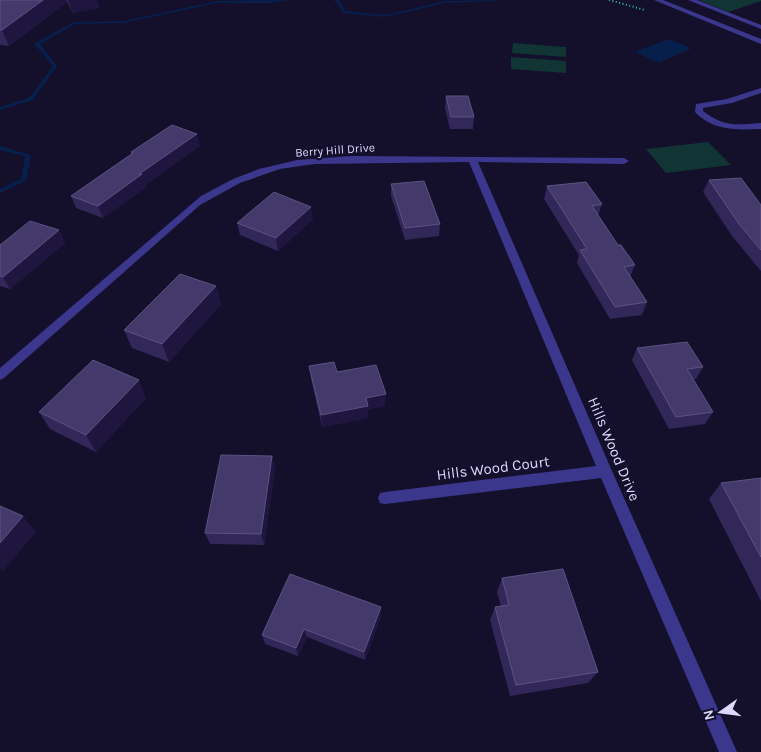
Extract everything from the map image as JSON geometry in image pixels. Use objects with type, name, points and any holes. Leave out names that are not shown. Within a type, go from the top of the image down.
[{"type":"street","points":[[657,0],[761,42]]},
{"type":"street","points":[[691,0],[761,27]]},
{"type":"street","points":[[761,90],[729,101],[699,106],[698,112],[713,124],[733,128],[761,126]]},
{"type":"street","name":"Berry Hill Drive","points":[[0,375],[197,203],[221,188],[261,171],[310,162],[472,158],[624,161]]},
{"type":"street","name":"Hills Wood Drive","points":[[472,158],[605,471],[728,752]]},
{"type":"street","name":"Hills Wood Court","points":[[385,498],[605,471]]},
{"type":"green space","points":[[699,0],[761,0],[761,1],[729,12]]},
{"type":"green space","points":[[513,43],[566,47],[566,57],[512,53]]},
{"type":"green space","points":[[511,57],[566,61],[566,73],[511,69]]},
{"type":"green space","points":[[708,142],[731,165],[666,173],[646,149]]},
{"type":"water","points":[[668,39],[692,48],[659,63],[635,52]]},
{"type":"building","points":[[0,0],[43,0],[0,30]]},
{"type":"building","points":[[446,96],[468,96],[474,117],[451,117]]},
{"type":"building","points":[[172,125],[197,134],[139,174],[142,174],[98,206],[71,196],[133,153],[131,152]]},
{"type":"building","points":[[741,178],[761,205],[761,250],[739,224],[709,180]]},
{"type":"building","points":[[424,181],[440,224],[405,228],[391,184]]},
{"type":"building","points":[[586,182],[602,204],[592,206],[618,245],[621,245],[635,265],[624,267],[647,302],[615,307],[580,250],[587,249],[547,186]]},
{"type":"building","points":[[274,192],[311,207],[276,238],[237,223]]},
{"type":"building","points":[[30,221],[59,230],[3,277],[0,276],[0,245]]},
{"type":"building","points":[[180,274],[216,286],[162,344],[124,330]]},
{"type":"building","points":[[687,342],[703,367],[687,369],[713,412],[676,417],[637,348]]},
{"type":"building","points":[[93,360],[139,380],[86,435],[39,412]]},
{"type":"building","points":[[334,362],[337,372],[376,365],[386,394],[366,398],[368,406],[321,415],[309,366]]},
{"type":"building","points":[[221,455],[272,456],[261,534],[205,533]]},
{"type":"building","points":[[761,478],[761,557],[721,483]]},
{"type":"building","points":[[0,506],[23,516],[0,543]]},
{"type":"building","points":[[563,569],[598,672],[516,685],[495,607],[509,605],[502,578]]},
{"type":"building","points":[[290,574],[381,607],[364,652],[304,629],[296,648],[262,635]]},
{"type":"waterway","points":[[0,109],[31,99],[55,66],[37,44],[74,23],[124,22],[217,2],[288,0]]},
{"type":"waterway","points":[[334,0],[339,2],[344,12],[385,16],[445,2],[496,0]]},
{"type":"waterway","points":[[0,148],[28,155],[24,180],[0,191]]}]
